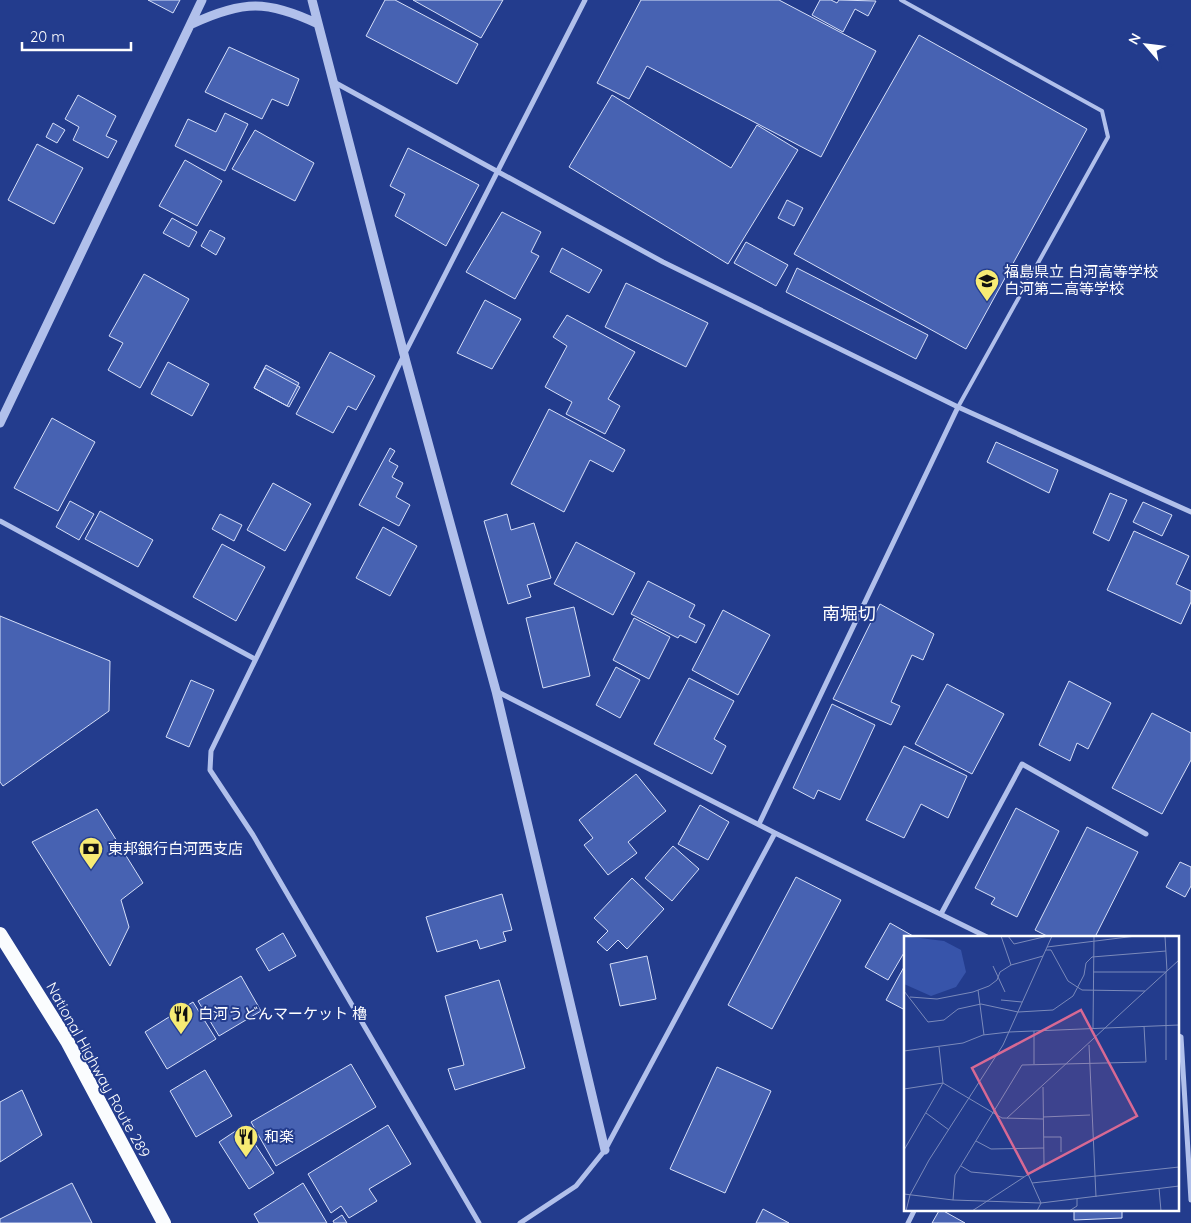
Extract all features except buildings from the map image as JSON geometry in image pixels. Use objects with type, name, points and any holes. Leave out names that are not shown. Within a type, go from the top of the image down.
[{"type":"highway","name":"National Highway Route 289","points":[[0,934],[67,1041],[164,1223]]},
{"type":"street","points":[[0,423],[202,0]]},
{"type":"street","points":[[192,24],[228,7],[271,0],[295,8],[318,24]]},
{"type":"street","points":[[312,0],[404,355],[496,691],[605,1150]]},
{"type":"street","points":[[479,1223],[258,843],[210,770],[210,751],[404,355],[585,0]]},
{"type":"street","points":[[332,82],[663,262],[958,407],[1191,512]]},
{"type":"street","points":[[759,824],[958,407]]},
{"type":"street","points":[[0,521],[255,659]]},
{"type":"street","points":[[496,691],[775,833],[985,936]]},
{"type":"street","points":[[941,914],[1022,764],[1146,834]]},
{"type":"street","points":[[520,1223],[576,1186],[605,1150],[775,833]]},
{"type":"street","points":[[1178,1036],[1181,1037],[1191,1200]]},
{"type":"street","points":[[908,1223],[914,1210]]},
{"type":"lane","points":[[901,0],[1102,111],[1108,136],[958,407]]},
{"type":"place","name":"福島県立 白河高等学校 白河第二高等学校","points":[[987,302]]},
{"type":"place","name":"東邦銀行白河西支店","points":[[91,870]]},
{"type":"place","name":"白河うどんマーケット 櫓","points":[[181,1035]]},
{"type":"place","name":"和楽","points":[[246,1158]]},
{"type":"district","name":"南堀切","points":[[849,614]]}]
